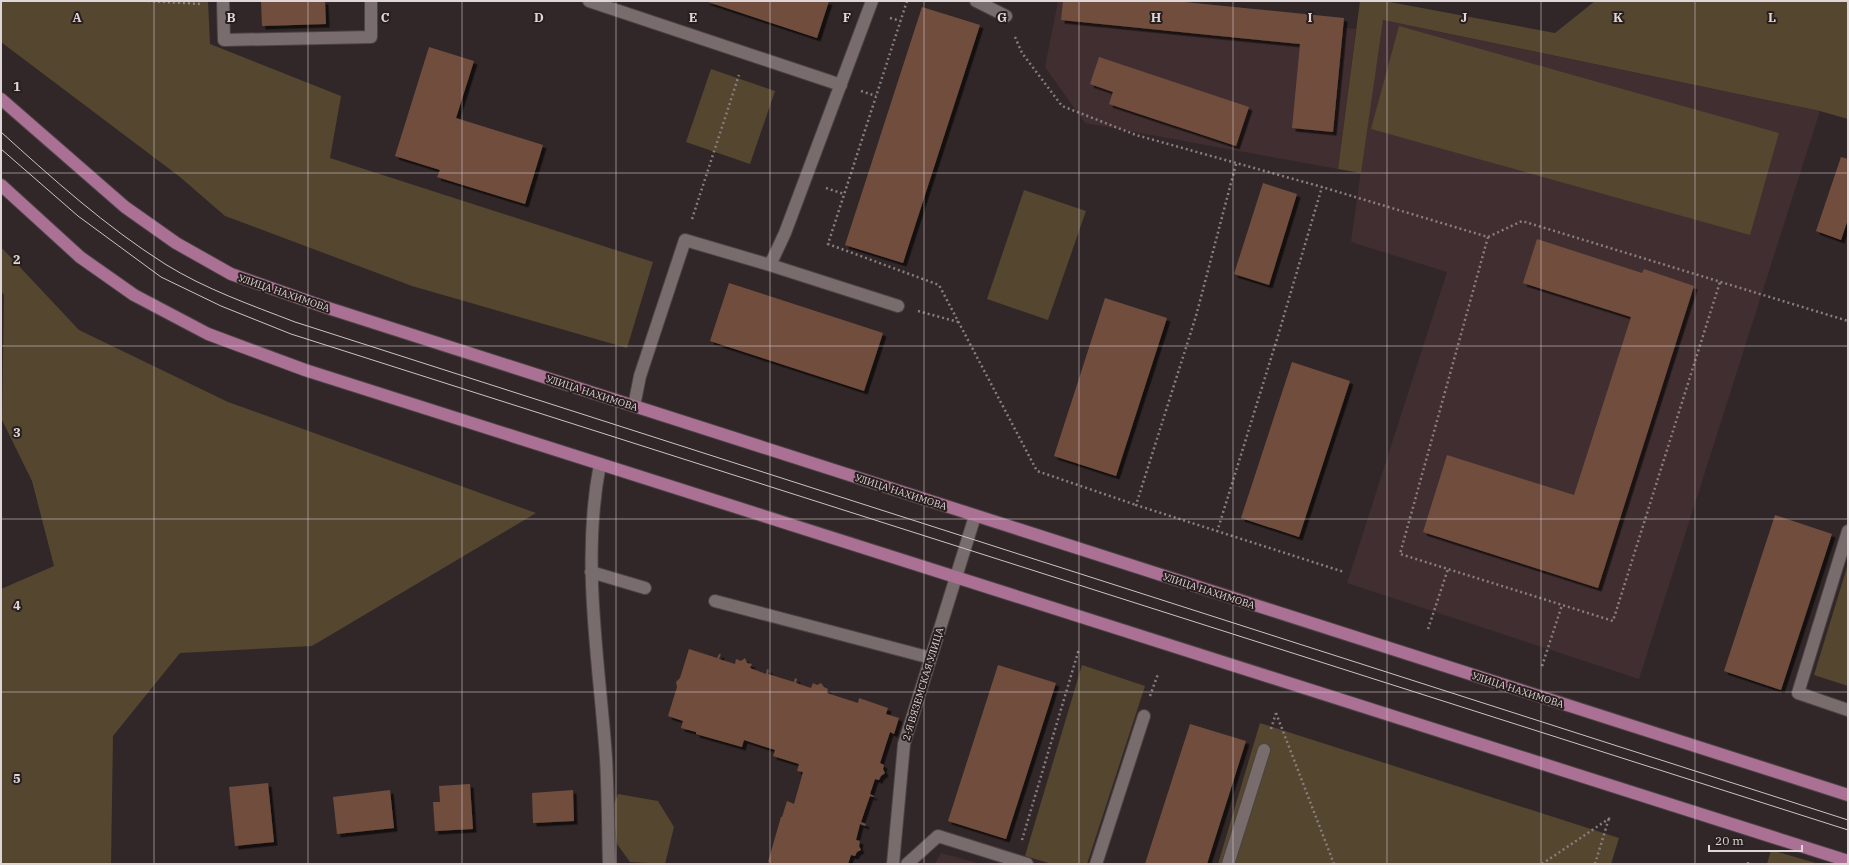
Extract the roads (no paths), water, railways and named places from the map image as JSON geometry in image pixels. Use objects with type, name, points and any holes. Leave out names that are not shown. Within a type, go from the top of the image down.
[{"type":"main road","name":"УЛИЦА НАХИМОВА","points":[[1,99],[125,207],[176,243],[231,274],[325,307],[1848,795]]},
{"type":"main road","points":[[1,186],[80,257],[128,291],[208,334],[305,370],[1848,861]]},
{"type":"street","points":[[223,3],[224,40],[232,40],[371,37],[371,1]]},
{"type":"street","points":[[589,1],[841,85]]},
{"type":"street","points":[[770,265],[785,233],[872,1]]},
{"type":"street","points":[[976,1],[1006,16]]},
{"type":"street","points":[[634,406],[640,376],[685,240],[770,265],[898,306]]},
{"type":"street","points":[[600,464],[594,494],[591,572],[599,696],[606,758],[609,864]]},
{"type":"street","name":"2-Я ВЯЗЕМСКАЯ УЛИЦА","points":[[894,864],[904,744],[975,516]]},
{"type":"street","points":[[1848,531],[1798,693],[1848,710]]},
{"type":"street","points":[[591,572],[645,588]]},
{"type":"street","points":[[715,601],[931,658]]},
{"type":"street","points":[[1096,864],[1144,716]]},
{"type":"street","points":[[1228,864],[1264,750]]},
{"type":"street","points":[[907,864],[938,836],[1022,862]]},
{"type":"tram line","points":[[1,132],[100,218],[165,264],[212,289],[295,322],[1848,820]]},
{"type":"tram line","points":[[1,149],[78,216],[161,277],[221,306],[291,334],[1848,830]]}]
